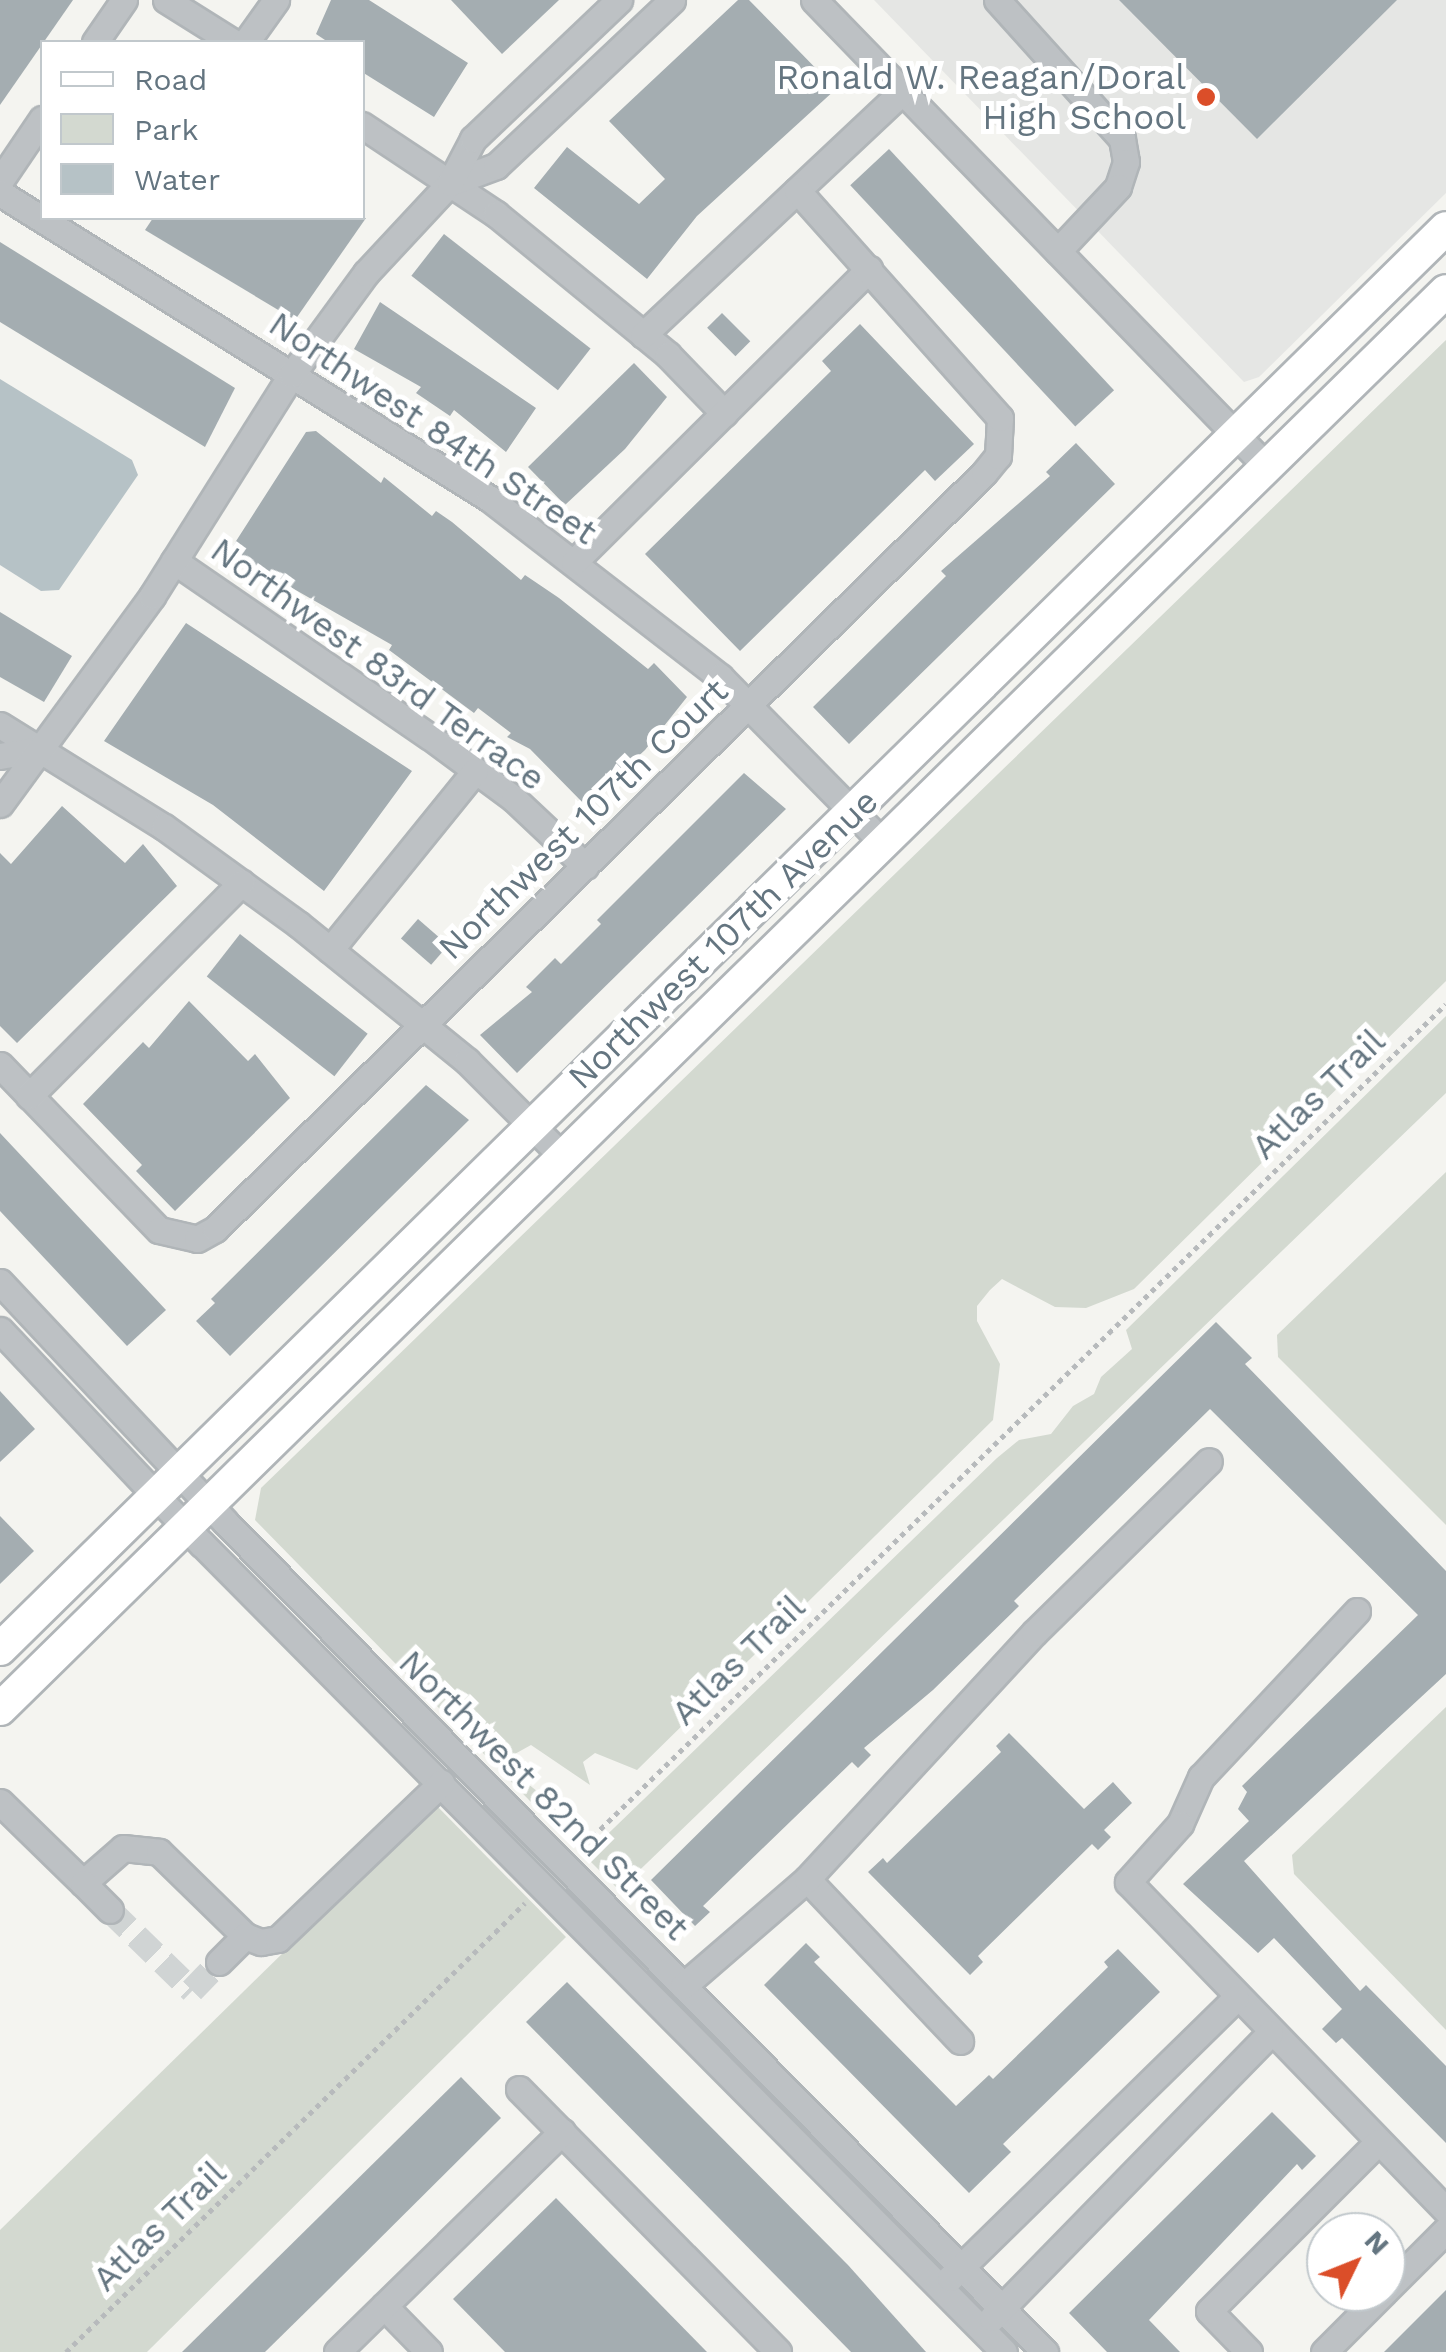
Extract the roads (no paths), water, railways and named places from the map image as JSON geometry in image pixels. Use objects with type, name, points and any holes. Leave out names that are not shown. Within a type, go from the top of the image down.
[{"type":"main road","name":"Northwest 107th Avenue","points":[[0,1649],[1446,228]]},
{"type":"main road","name":"Northwest 107th Avenue","points":[[0,1708],[1446,292]]},
{"type":"street","points":[[95,40],[124,0]]},
{"type":"street","points":[[166,0],[230,40]]},
{"type":"street","points":[[247,40],[276,0]]},
{"type":"street","points":[[0,804],[174,561],[292,374],[366,273],[450,184],[473,139],[619,0]]},
{"type":"street","points":[[450,184],[496,166],[672,0]]},
{"type":"street","points":[[814,0],[900,93],[1267,467]]},
{"type":"street","points":[[997,0],[1122,140],[1126,162],[1118,187],[1058,251]]},
{"type":"street","points":[[642,335],[900,93]]},
{"type":"street","points":[[0,181],[40,122]]},
{"type":"street","points":[[365,127],[450,184],[642,335],[724,414]]},
{"type":"street","points":[[574,562],[869,269],[798,190]]},
{"type":"street","name":"Northwest 84th Street","points":[[0,193],[40,218]]},
{"type":"street","name":"Northwest 84th Street","points":[[44,220],[490,499],[574,562],[748,706],[884,844]]},
{"type":"street","name":"Northwest 107th Court","points":[[29,1096],[158,1230],[197,1239],[240,1208],[998,456],[1000,418],[869,269]]},
{"type":"street","name":"Northwest 83rd Terrace","points":[[174,561],[476,771],[585,866]]},
{"type":"street","points":[[0,725],[241,883],[330,950],[422,1025],[564,1158]]},
{"type":"street","points":[[0,756],[39,749]]},
{"type":"street","points":[[330,950],[476,771]]},
{"type":"street","points":[[0,1065],[29,1096],[241,883]]},
{"type":"street","name":"Northwest 82nd Street","points":[[0,1282],[168,1485]]},
{"type":"street","name":"Northwest 82nd Street","points":[[0,1330],[168,1485],[440,1783],[1004,2352]]},
{"type":"street","points":[[684,1986],[807,1879],[1034,1633],[1210,1461]]},
{"type":"street","name":"Northwest 82nd Street","points":[[197,1515],[564,1865],[1045,2352]]},
{"type":"street","points":[[1356,1611],[1201,1777],[1180,1824],[1128,1882],[1270,2034],[1446,2210]]},
{"type":"street","points":[[83,1883],[123,1848],[145,1846],[245,1936],[278,1939],[440,1783]]},
{"type":"street","points":[[1,1805],[110,1910]]},
{"type":"street","points":[[807,1879],[960,2041]]},
{"type":"street","points":[[219,1962],[245,1936]]},
{"type":"street","points":[[940,2288],[1236,1998]]},
{"type":"street","points":[[981,2329],[1270,2034]]},
{"type":"street","points":[[519,2088],[778,2352]]},
{"type":"street","points":[[337,2352],[562,2132]]},
{"type":"street","points":[[1250,2352],[1208,2311],[1378,2142]]},
{"type":"street","points":[[1406,2270],[1446,2230]]},
{"type":"street","points":[[384,2306],[429,2352]]},
{"type":"street","points":[[1324,2352],[1364,2312]]},
{"type":"water","points":[[0,379],[132,460],[138,475],[59,590],[41,591],[0,565]]},
{"type":"tunnel","points":[[110,1910],[192,1990],[219,1962]]},
{"type":"place","name":"Ronald W. Reagan/Doral High School","points":[[1206,97]]}]
